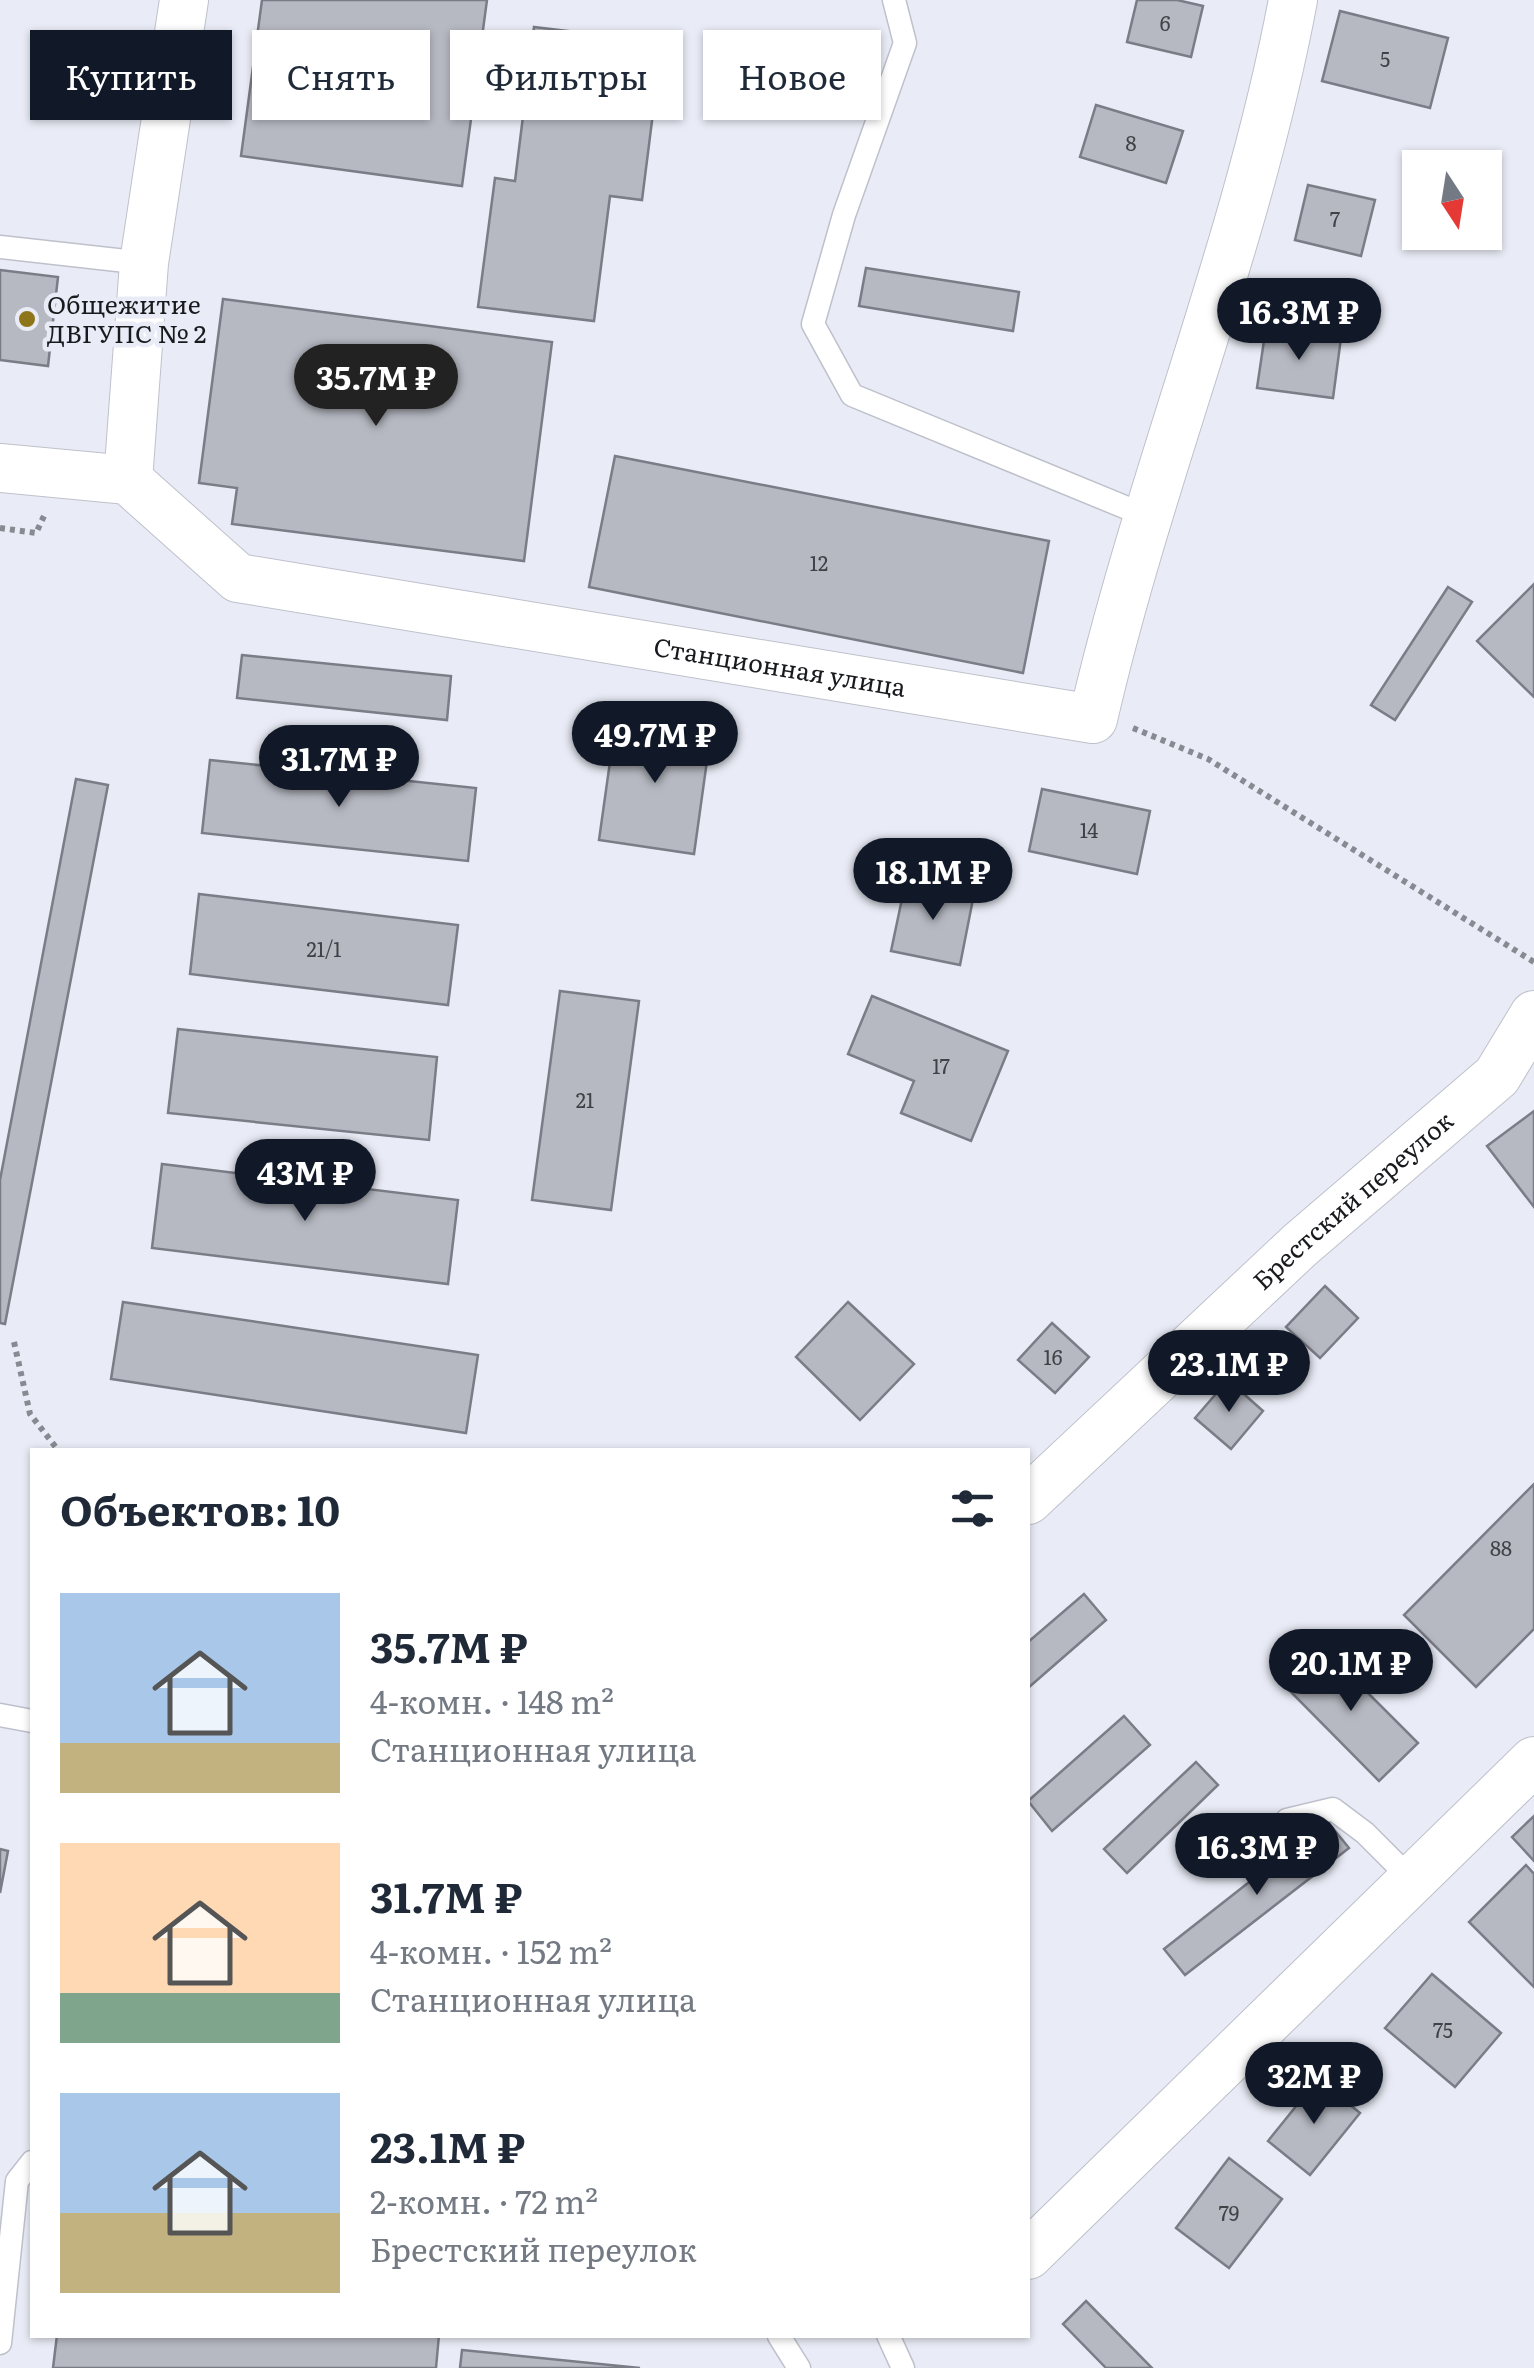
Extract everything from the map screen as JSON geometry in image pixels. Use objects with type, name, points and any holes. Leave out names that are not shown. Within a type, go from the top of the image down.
[{"type":"street","points":[[0,468],[128,480],[144,263],[184,0]]},
{"type":"street","points":[[1092,719],[1114,626],[1273,110],[1293,0]]},
{"type":"street","name":"Станционная улица","points":[[128,480],[238,578],[1092,719]]},
{"type":"street","name":"Брестский переулок","points":[[1030,1498],[1300,1245],[1497,1076],[1534,1015]]},
{"type":"street","points":[[1030,2252],[1534,1762]]},
{"type":"lane","points":[[894,0],[905,43],[844,215],[813,324],[852,395],[1149,516]]},
{"type":"lane","points":[[0,246],[144,263]]},
{"type":"lane","points":[[0,1715],[30,1720]]},
{"type":"lane","points":[[1287,1820],[1333,1810],[1365,1833],[1412,1880]]},
{"type":"lane","points":[[0,2343],[17,2181],[30,2165]]},
{"type":"lane","points":[[779,2338],[799,2368]]},
{"type":"lane","points":[[889,2338],[903,2368]]},
{"type":"path","points":[[0,528],[36,532]]},
{"type":"path","points":[[1092,719],[1152,734],[1208,759],[1534,962]]},
{"type":"path","points":[[14,1342],[30,1414],[56,1448]]},
{"type":"building","points":[[262,0],[487,0],[483,30],[450,30],[450,120],[471,120],[462,186],[241,156],[252,74],[252,120],[430,120],[430,30],[258,30]]},
{"type":"building","points":[[1137,0],[1177,0],[1203,6],[1191,57],[1127,42]]},
{"type":"building","points":[[1340,11],[1448,38],[1430,108],[1322,81]]},
{"type":"building","points":[[1096,105],[1183,131],[1166,183],[1080,157]]},
{"type":"building","points":[[523,120],[652,120],[642,200],[610,196],[594,321],[478,307],[495,178],[515,181]]},
{"type":"building","points":[[1308,185],[1375,200],[1361,256],[1295,240]]},
{"type":"building","points":[[866,268],[1019,292],[1013,331],[859,306]]},
{"type":"building","name":"Общежитие ДВГУПС № 2","points":[[0,270],[58,277],[48,366],[0,360]]},
{"type":"building","points":[[223,299],[552,342],[524,561],[232,524],[237,488],[199,483]]},
{"type":"building","points":[[1266,327],[1341,338],[1333,398],[1257,388]]},
{"type":"building","points":[[615,456],[1049,541],[1023,673],[589,587]]},
{"type":"building","points":[[1534,584],[1534,697],[1477,641]]},
{"type":"building","points":[[1448,587],[1472,602],[1395,720],[1371,705]]},
{"type":"building","points":[[242,655],[451,676],[447,720],[237,698]]},
{"type":"building","points":[[616,719],[711,732],[694,854],[599,840]]},
{"type":"building","points":[[210,760],[476,788],[468,861],[202,833]]},
{"type":"building","points":[[76,779],[108,785],[5,1324],[0,1323],[0,1180]]},
{"type":"building","points":[[1042,789],[1150,811],[1137,874],[1029,851]]},
{"type":"building","points":[[906,880],[974,894],[960,965],[891,951]]},
{"type":"building","points":[[199,894],[458,925],[448,1005],[190,974]]},
{"type":"building","points":[[560,991],[639,1001],[611,1210],[532,1200]]},
{"type":"building","points":[[872,996],[1008,1051],[971,1141],[901,1113],[914,1081],[848,1054]]},
{"type":"building","points":[[178,1029],[437,1057],[429,1140],[168,1113]]},
{"type":"building","points":[[1534,1111],[1534,1207],[1487,1146]]},
{"type":"building","points":[[162,1164],[458,1200],[448,1284],[152,1248]]},
{"type":"building","points":[[1325,1286],[1358,1318],[1320,1358],[1286,1327]]},
{"type":"building","points":[[123,1302],[478,1355],[466,1433],[111,1379]]},
{"type":"building","points":[[848,1302],[914,1364],[860,1420],[796,1357]]},
{"type":"building","points":[[1052,1323],[1089,1357],[1055,1393],[1018,1360]]},
{"type":"building","points":[[1228,1380],[1263,1411],[1231,1449],[1195,1418]]},
{"type":"building","points":[[1534,1484],[1534,1629],[1476,1687],[1404,1615]]},
{"type":"building","points":[[1084,1594],[1106,1620],[1030,1686],[1030,1640]]},
{"type":"building","points":[[1322,1647],[1418,1743],[1379,1781],[1284,1685]]},
{"type":"building","points":[[1124,1716],[1150,1745],[1052,1831],[1030,1799]]},
{"type":"building","points":[[1196,1762],[1218,1785],[1127,1873],[1104,1849]]},
{"type":"building","points":[[1534,1816],[1534,1861],[1512,1837]]},
{"type":"building","points":[[1327,1821],[1349,1848],[1185,1975],[1164,1949]]},
{"type":"building","points":[[0,1849],[8,1851],[0,1893]]},
{"type":"building","points":[[1526,1865],[1534,1874],[1534,1987],[1469,1922]]},
{"type":"building","points":[[1432,1974],[1501,2033],[1455,2087],[1385,2028]]},
{"type":"building","points":[[1318,2079],[1360,2113],[1310,2175],[1268,2141]]},
{"type":"building","points":[[1229,2158],[1282,2199],[1229,2268],[1176,2228]]},
{"type":"building","points":[[1086,2301],[1152,2368],[1106,2368],[1063,2324]]},
{"type":"building","points":[[57,2338],[439,2338],[436,2368],[53,2368]]},
{"type":"building","points":[[462,2350],[640,2368],[460,2368]]},
{"type":"place","name":"Общежитие ДВГУПС № 2","points":[[27,319]]}]
